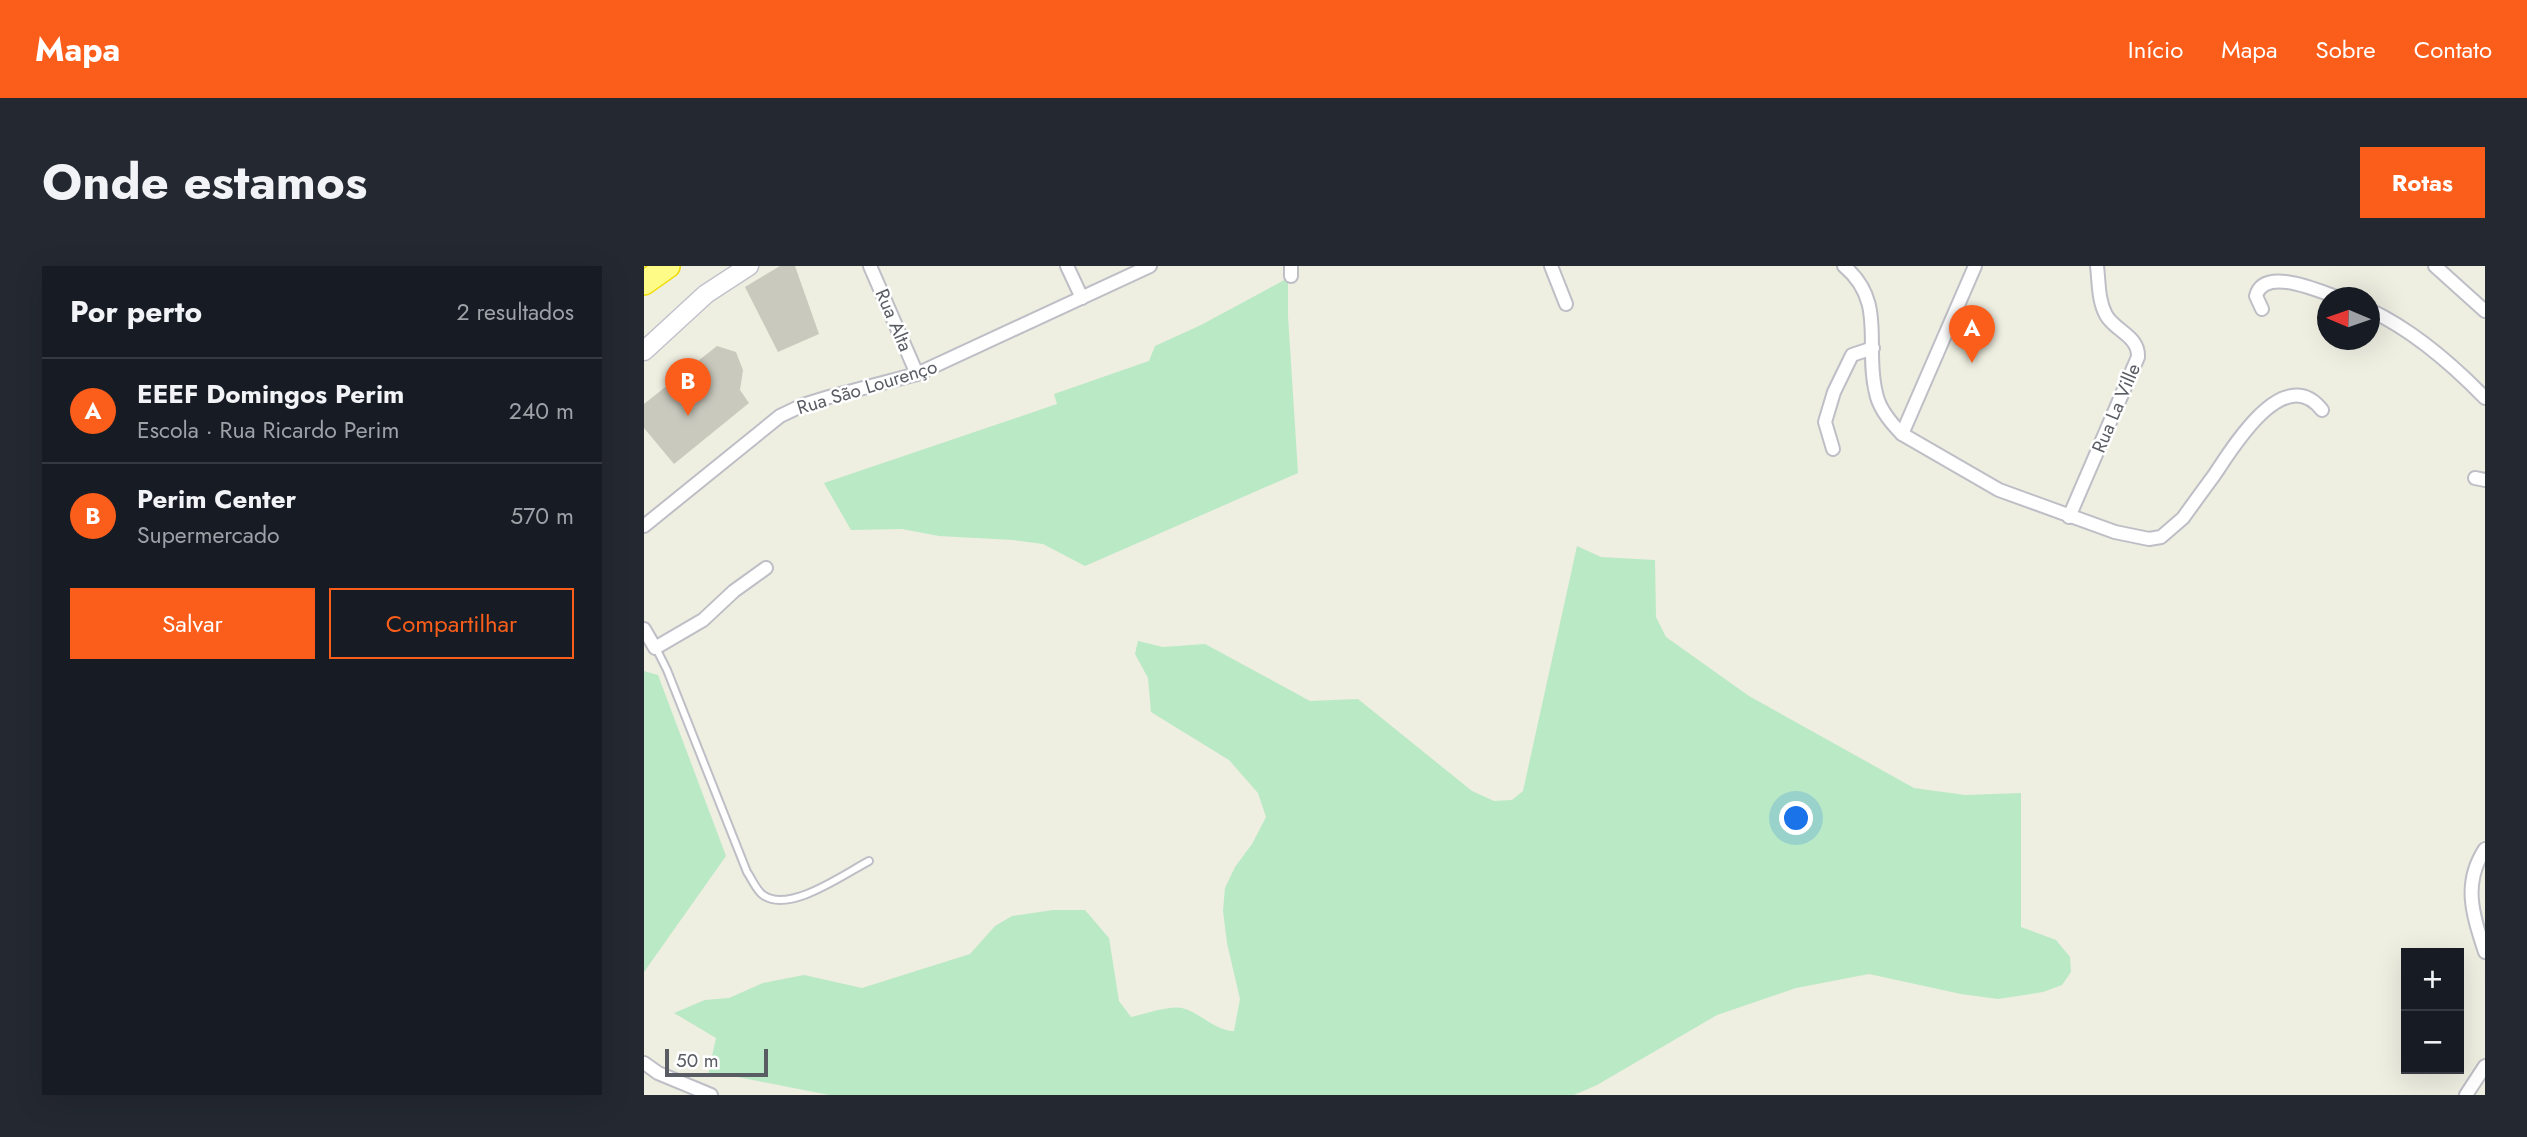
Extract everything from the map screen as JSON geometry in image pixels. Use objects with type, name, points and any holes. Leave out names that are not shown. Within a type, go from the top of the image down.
[{"type":"highway","points":[[644,284],[668,266]]},
{"type":"street","points":[[644,351],[706,294],[749,266]]},
{"type":"street","name":"Rua Alta","points":[[870,266],[917,374]]},
{"type":"street","points":[[1067,266],[1082,298]]},
{"type":"street","name":"Rua São Lourenço","points":[[644,526],[780,416],[816,401],[917,374],[1150,266]]},
{"type":"street","points":[[1551,266],[1566,303]]},
{"type":"street","points":[[1843,266],[1856,276],[1863,286],[1873,348],[1876,396],[1891,423],[1902,434],[1999,489],[2070,517],[2136,538],[2161,537],[2183,518],[2231,448],[2259,414],[2297,396],[2308,397],[2322,410]]},
{"type":"street","points":[[1902,434],[1975,266]]},
{"type":"street","name":"Rua La Ville","points":[[2070,517],[2138,357],[2135,342],[2108,319],[2104,311],[2100,300],[2098,266]]},
{"type":"street","points":[[2435,266],[2485,311]]},
{"type":"street","points":[[2262,309],[2256,296],[2261,285],[2267,282],[2291,284],[2317,292]]},
{"type":"street","points":[[2380,315],[2437,353],[2485,398]]},
{"type":"street","points":[[1833,449],[1825,422],[1834,392],[1852,355],[1873,348]]},
{"type":"street","points":[[644,629],[655,648],[703,620],[766,568]]},
{"type":"street","points":[[2485,849],[2476,863],[2470,885],[2476,925],[2485,952]]},
{"type":"street","points":[[644,1063],[658,1073],[711,1095]]},
{"type":"street","points":[[2466,1095],[2485,1066]]},
{"type":"lane","points":[[655,648],[667,670],[747,872],[760,893],[782,901],[797,898],[869,861]]},
{"type":"green space","points":[[1288,278],[1298,473],[1085,566],[1043,544],[939,536],[902,529],[851,530],[824,483],[1057,404],[1054,394],[1149,361],[1155,346],[1201,325]]},
{"type":"green space","points":[[1577,546],[1601,557],[1655,560],[1656,617],[1666,637],[1749,696],[1914,788],[1965,795],[2021,793],[2021,927],[2056,940],[2070,957],[2071,972],[2062,985],[2043,992],[1998,999],[1961,994],[1869,974],[1796,988],[1717,1015],[1597,1085],[1574,1095],[829,1095],[733,1076],[708,1075],[716,1038],[674,1013],[705,1000],[729,998],[763,983],[804,975],[862,988],[970,954],[995,926],[1012,916],[1053,910],[1085,910],[1109,938],[1119,1001],[1131,1017],[1177,1007],[1221,1028],[1234,1031],[1240,999],[1227,943],[1223,911],[1225,888],[1266,817],[1258,793],[1229,760],[1151,712],[1148,678],[1135,654],[1138,641],[1163,647],[1205,644],[1310,701],[1358,699],[1472,791],[1494,801],[1512,800],[1523,791]]},
{"type":"green space","points":[[644,671],[658,675],[726,856],[644,972]]},
{"type":"building","points":[[780,266],[795,266],[819,334],[778,352],[745,287]]},
{"type":"building","points":[[717,346],[736,352],[743,370],[740,390],[749,403],[674,464],[644,428],[644,404]]},
{"type":"place","name":"EEEF Domingos Perim","points":[[1972,363]]},
{"type":"place","name":"Perim Center","points":[[688,416]]}]
